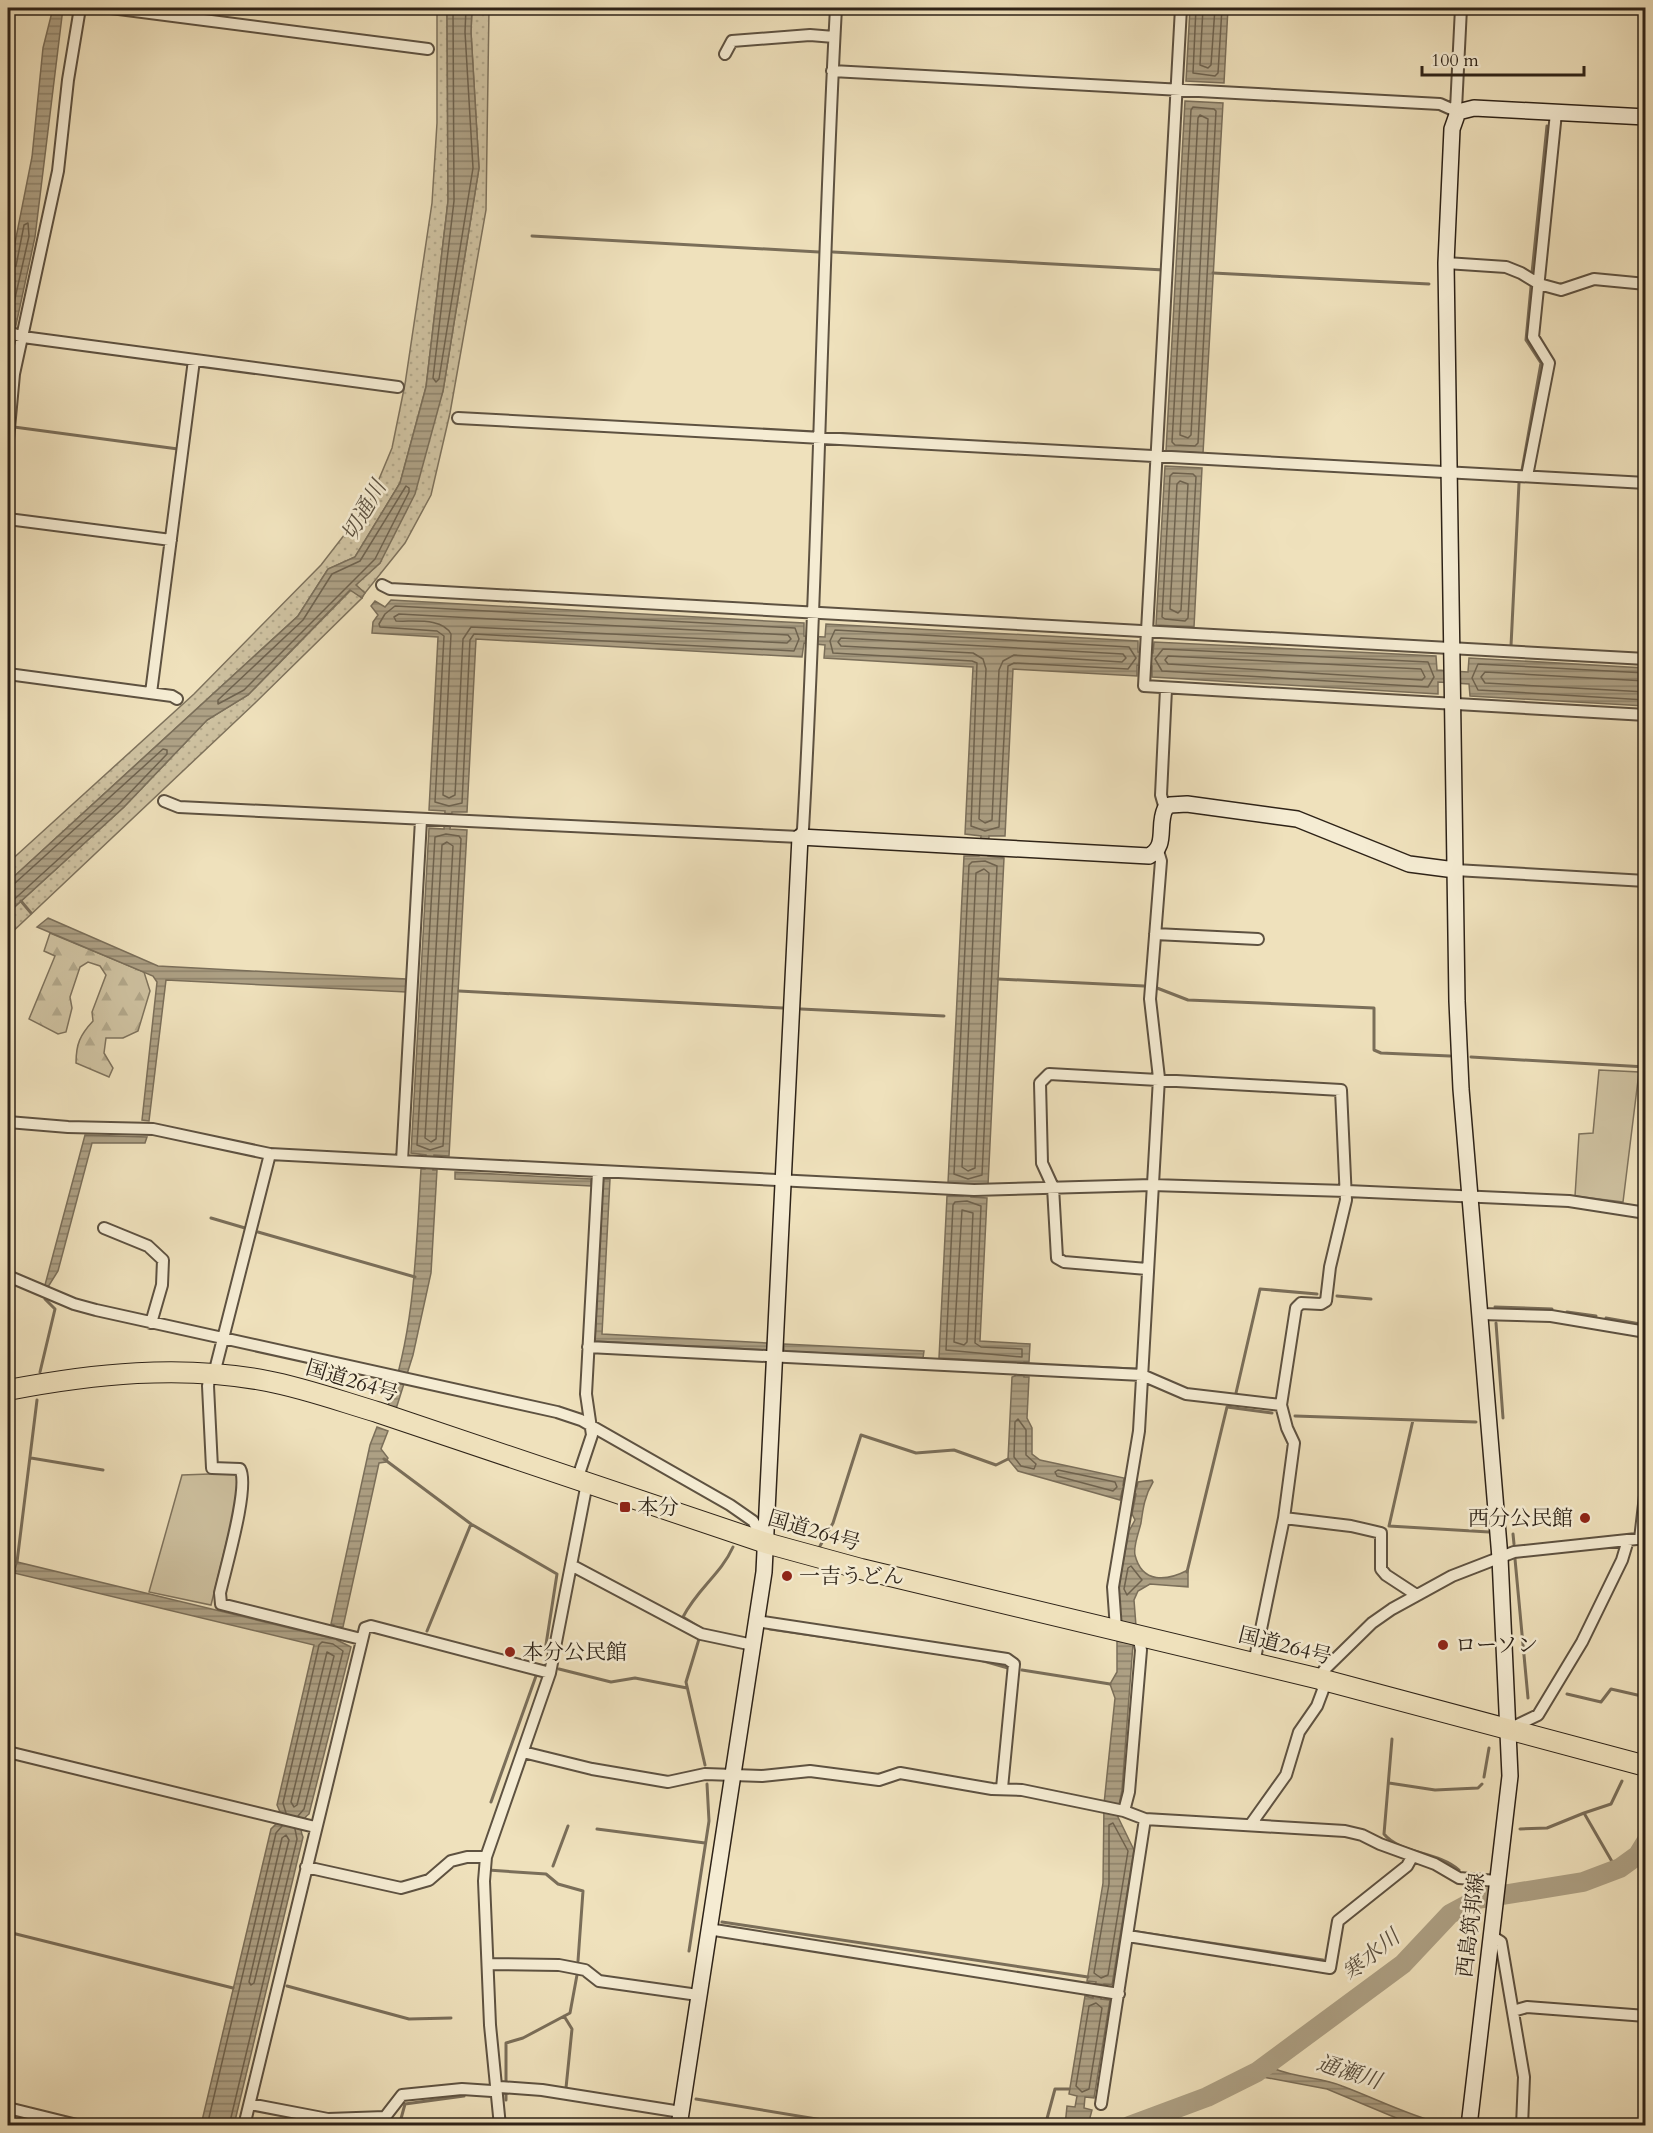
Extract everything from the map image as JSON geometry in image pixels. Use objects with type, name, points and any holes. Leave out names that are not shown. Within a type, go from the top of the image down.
[{"type":"highway","name":"国道264号","points":[[8,1390],[61,1380],[116,1374],[210,1374],[265,1381],[315,1393],[766,1543],[861,1569],[1320,1679],[1646,1766]]},
{"type":"street","points":[[8,439],[16,335],[58,171],[68,80],[80,8]]},
{"type":"street","points":[[111,8],[428,49]]},
{"type":"street","points":[[250,2104],[328,2119],[385,2118],[402,2095],[462,2089],[472,2092],[497,2090],[500,2087],[542,2090],[680,2119],[731,1775],[753,1645],[766,1543],[800,837],[804,829],[814,640],[832,71],[836,8]]},
{"type":"street","points":[[1181,8],[1144,686],[1646,715]]},
{"type":"street","points":[[1457,111],[1461,8]]},
{"type":"street","points":[[725,54],[732,42],[810,35],[834,36]]},
{"type":"street","points":[[832,71],[1440,104],[1457,111],[1474,108],[1646,117]]},
{"type":"street","name":"西島筑邦線","points":[[1457,111],[1452,129],[1446,263],[1455,870],[1461,1089],[1500,1558],[1510,1776],[1469,2123]]},
{"type":"street","points":[[1527,476],[1549,363],[1533,337],[1556,112]]},
{"type":"street","points":[[1446,263],[1506,267],[1539,284],[1561,290],[1594,279],[1646,284]]},
{"type":"street","points":[[16,335],[398,387]]},
{"type":"street","points":[[151,693],[195,360]]},
{"type":"street","points":[[458,417],[1646,483]]},
{"type":"street","points":[[8,519],[171,540]]},
{"type":"street","points":[[382,585],[390,589],[1646,659]]},
{"type":"street","points":[[8,674],[151,693],[177,699]]},
{"type":"street","points":[[1116,1629],[1113,1587],[1139,1431],[1159,1078],[1150,999],[1161,861],[1158,851],[1166,809],[1161,795],[1166,689]]},
{"type":"street","points":[[164,801],[178,807],[421,820],[1149,856],[1158,851]]},
{"type":"street","points":[[1166,809],[1170,805],[1187,804],[1297,819],[1409,864],[1455,870],[1646,881]]},
{"type":"street","points":[[402,1161],[421,820]]},
{"type":"street","points":[[1155,934],[1258,939]]},
{"type":"street","points":[[1147,1269],[1064,1262],[1057,1258],[1053,1187],[1042,1163],[1040,1083],[1043,1077],[1049,1074],[1159,1078],[1341,1090],[1347,1191],[1326,1301],[1321,1304],[1301,1303],[1296,1308],[1281,1405],[1294,1443],[1284,1518],[1254,1663]]},
{"type":"street","points":[[8,1122],[68,1127],[153,1129],[270,1154],[430,1163],[961,1190],[1152,1185],[1470,1196],[1569,1201],[1646,1213]]},
{"type":"street","points":[[270,1154],[216,1366],[210,1374],[208,1400],[212,1468],[240,1468],[243,1473],[242,1496],[220,1593],[221,1604],[361,1639]]},
{"type":"street","points":[[500,2126],[490,2025],[484,1889],[486,1857],[550,1673],[571,1565],[582,1482],[592,1435],[586,1394],[598,1172]]},
{"type":"street","points":[[104,1228],[148,1246],[163,1260],[162,1285],[151,1323]]},
{"type":"street","points":[[8,1276],[74,1304],[557,1412],[590,1425],[730,1505],[753,1521],[766,1543]]},
{"type":"street","points":[[1480,1314],[1551,1316],[1646,1332]]},
{"type":"street","points":[[588,1347],[1142,1375],[1186,1394],[1281,1405]]},
{"type":"street","points":[[1509,1729],[1538,1715],[1582,1642],[1622,1560],[1638,1539],[1646,1486]]},
{"type":"street","points":[[1284,1518],[1351,1526],[1381,1533],[1381,1569],[1386,1575],[1415,1594]]},
{"type":"street","points":[[1251,1824],[1286,1775],[1299,1732],[1317,1706],[1323,1690],[1320,1679],[1331,1662],[1372,1623],[1415,1594],[1452,1576],[1514,1552],[1638,1539]]},
{"type":"street","points":[[571,1565],[701,1634],[753,1645]]},
{"type":"street","points":[[756,1621],[1007,1659],[1014,1664],[1002,1788]]},
{"type":"street","points":[[244,2126],[306,1867],[311,1826],[365,1628],[371,1626],[550,1673]]},
{"type":"street","points":[[1122,1810],[1129,1792],[1141,1650],[1138,1635]]},
{"type":"street","points":[[8,1752],[311,1826]]},
{"type":"street","points":[[523,1752],[592,1769],[668,1782],[705,1774],[762,1776],[810,1771],[879,1780],[900,1773],[992,1790],[1002,1788],[1022,1790],[1101,1808],[1122,1810],[1145,1819],[1345,1831],[1362,1834],[1412,1857],[1436,1864],[1459,1878],[1497,1881]]},
{"type":"street","points":[[1101,2104],[1145,1819]]},
{"type":"street","points":[[306,1867],[401,1888],[429,1880],[451,1861],[466,1857],[486,1857]]},
{"type":"street","points":[[1128,1936],[1330,1968],[1338,1921],[1407,1866],[1412,1857]]},
{"type":"street","points":[[708,1929],[1119,1994]]},
{"type":"street","points":[[1490,1935],[1501,1942],[1513,2011],[1524,2077],[1522,2126]]},
{"type":"street","points":[[489,1964],[559,1965],[585,1970],[599,1981],[699,1995]]},
{"type":"street","points":[[1513,2011],[1527,2007],[1646,2016]]},
{"type":"street","points":[[8,2108],[81,2126]]},
{"type":"green space","points":[[437,8],[447,8],[448,201],[426,387],[400,483],[355,557],[328,569],[298,616],[8,882],[8,863],[194,694],[321,565],[369,503],[392,448],[405,384],[432,203],[437,123]]},
{"type":"green space","points":[[472,8],[489,8],[486,210],[450,413],[431,495],[405,543],[365,593],[355,585],[380,563],[443,391],[479,168],[471,32]]},
{"type":"green space","points":[[351,590],[362,598],[255,703],[8,936],[8,913],[124,807],[207,720],[248,695]]},
{"type":"green space","points":[[50,933],[144,972],[150,991],[138,1031],[123,1038],[106,1038],[104,1053],[113,1068],[109,1077],[76,1063],[80,1040],[93,1021],[92,1012],[106,975],[100,966],[88,962],[80,967],[70,997],[72,1008],[66,1032],[58,1034],[29,1019],[55,956],[44,951]]},
{"type":"green space","points":[[1599,1070],[1639,1072],[1623,1202],[1575,1196],[1579,1134],[1593,1133]]},
{"type":"green space","points":[[237,1473],[237,1499],[211,1605],[149,1592],[182,1475]]},
{"type":"water","points":[[53,8],[63,8],[35,237],[8,362],[8,278],[32,157],[43,48]]},
{"type":"water","points":[[447,8],[472,8],[471,32],[479,168],[443,391],[415,494],[380,563],[356,585],[365,593],[362,598],[350,590],[248,695],[207,720],[124,807],[8,913],[8,882],[298,616],[328,569],[355,557],[400,483],[426,387],[448,201]]},
{"type":"water","points":[[1190,8],[1228,8],[1224,83],[1186,81]]},
{"type":"water","points":[[1185,101],[1223,103],[1203,453],[1166,451]]},
{"type":"water","points":[[1165,466],[1202,468],[1194,627],[1156,625]]},
{"type":"water","points":[[391,600],[804,623],[804,636],[825,637],[826,624],[1138,641],[1138,652],[1153,653],[1154,642],[1436,656],[1437,670],[1468,672],[1469,658],[1645,668],[1645,706],[1470,696],[1469,684],[1438,682],[1438,694],[1152,677],[1152,666],[1137,665],[1137,676],[1013,669],[1005,836],[989,836],[988,856],[1004,858],[988,1185],[972,1184],[971,1197],[987,1198],[980,1341],[1030,1344],[1029,1362],[1024,1362],[1024,1377],[1029,1377],[1027,1418],[1032,1428],[1032,1454],[1040,1460],[1124,1478],[1123,1485],[1137,1487],[1138,1482],[1152,1480],[1135,1543],[1138,1564],[1143,1571],[1156,1578],[1180,1574],[1188,1570],[1188,1587],[1150,1584],[1138,1591],[1134,1600],[1136,1626],[1121,1622],[1118,1589],[1129,1531],[1135,1520],[1132,1514],[1136,1494],[1122,1491],[1120,1500],[1018,1471],[1008,1459],[1012,1377],[1015,1376],[1016,1362],[939,1358],[947,1196],[963,1196],[964,1184],[948,1183],[964,856],[979,856],[981,836],[965,834],[973,667],[824,658],[825,645],[804,643],[802,657],[476,639],[467,812],[452,812],[450,829],[467,830],[449,1156],[434,1155],[433,1170],[437,1170],[431,1273],[413,1355],[396,1409],[388,1406],[404,1348],[409,1319],[421,1169],[425,1169],[426,1155],[411,1153],[429,828],[444,829],[445,811],[429,810],[438,637],[372,633],[373,622],[378,615],[371,606],[375,601],[385,607]]},
{"type":"water","points":[[48,918],[158,966],[406,979],[406,992],[166,980],[149,1121],[142,1120],[157,982],[153,976],[37,927]]},
{"type":"water","points":[[85,1135],[147,1137],[145,1143],[92,1143],[58,1271],[48,1287],[45,1285]]},
{"type":"water","points":[[455,1172],[591,1179],[591,1186],[455,1179]]},
{"type":"water","points":[[603,1179],[610,1179],[602,1334],[767,1343],[767,1350],[595,1341]]},
{"type":"water","points":[[784,1344],[924,1351],[923,1358],[784,1351]]},
{"type":"water","points":[[377,1427],[388,1431],[381,1449],[388,1458],[386,1462],[379,1463],[343,1627],[340,1627],[337,1640],[351,1647],[309,1814],[302,1824],[303,1837],[234,2125],[201,2125],[271,1829],[276,1824],[280,1812],[277,1805],[314,1645],[14,1573],[17,1562],[331,1638],[334,1625],[331,1624],[370,1445]]},
{"type":"water","points":[[1117,1641],[1133,1644],[1122,1790],[1117,1815],[1134,1850],[1112,1985],[1104,1984],[1101,1999],[1110,2000],[1094,2098],[1085,2097],[1084,2108],[1092,2110],[1088,2125],[1065,2126],[1067,2106],[1075,2107],[1077,2096],[1069,2094],[1085,1996],[1093,1998],[1096,1982],[1087,1981],[1103,1883],[1104,1804],[1115,1698],[1110,1684],[1117,1672]]},
{"type":"water","points":[[1275,2069],[1334,2083],[1406,2112],[1446,2125],[1413,2125],[1327,2089],[1263,2077]]},
{"type":"waterway","points":[[1532,273],[1547,126]]},
{"type":"waterway","points":[[532,236],[819,252]]},
{"type":"waterway","points":[[833,252],[1164,270]]},
{"type":"waterway","points":[[1213,273],[1429,284]]},
{"type":"waterway","points":[[1522,470],[1541,363],[1526,340],[1531,287]]},
{"type":"waterway","points":[[14,427],[178,449]]},
{"type":"waterway","points":[[1511,646],[1519,483]]},
{"type":"waterway","points":[[21,901],[31,913]]},
{"type":"waterway","points":[[998,979],[1144,986]]},
{"type":"waterway","points":[[1157,988],[1188,1000],[1374,1008],[1374,1050],[1381,1053],[1450,1056]]},
{"type":"waterway","points":[[459,991],[783,1008]]},
{"type":"waterway","points":[[801,1009],[944,1016]]},
{"type":"waterway","points":[[1471,1057],[1646,1067]]},
{"type":"waterway","points":[[211,1218],[245,1228]]},
{"type":"waterway","points":[[258,1232],[415,1277]]},
{"type":"waterway","points":[[1236,1393],[1260,1289],[1317,1294]]},
{"type":"waterway","points":[[1337,1296],[1371,1299]]},
{"type":"waterway","points":[[40,1372],[55,1309],[45,1299]]},
{"type":"waterway","points":[[1495,1307],[1552,1309]]},
{"type":"waterway","points":[[1567,1312],[1596,1316]]},
{"type":"waterway","points":[[1606,1318],[1646,1325]]},
{"type":"waterway","points":[[1496,1323],[1503,1418]]},
{"type":"waterway","points":[[1089,1367],[1135,1369]]},
{"type":"waterway","points":[[17,1562],[37,1400]]},
{"type":"waterway","points":[[1187,1572],[1227,1407],[1272,1413]]},
{"type":"waterway","points":[[1295,1416],[1476,1422]]},
{"type":"waterway","points":[[1413,1420],[1389,1526],[1489,1532]]},
{"type":"waterway","points":[[820,1546],[833,1523],[861,1435],[916,1453],[954,1450],[996,1465],[1008,1459]]},
{"type":"waterway","points":[[31,1458],[103,1470]]},
{"type":"waterway","points":[[384,1459],[471,1524],[557,1574],[545,1651]]},
{"type":"waterway","points":[[427,1631],[471,1524]]},
{"type":"waterway","points":[[1513,1534],[1514,1544]]},
{"type":"waterway","points":[[702,1629],[683,1617],[733,1547]]},
{"type":"waterway","points":[[1515,1559],[1528,1698]]},
{"type":"waterway","points":[[8,1570],[15,1571]]},
{"type":"waterway","points":[[770,1629],[955,1656]]},
{"type":"waterway","points":[[699,1639],[686,1682],[705,1765]]},
{"type":"waterway","points":[[980,1660],[1008,1668]]},
{"type":"waterway","points":[[559,1669],[611,1682],[635,1678],[687,1688]]},
{"type":"waterway","points":[[1022,1670],[1110,1684]]},
{"type":"waterway","points":[[491,1802],[536,1676]]},
{"type":"waterway","points":[[1567,1694],[1601,1702],[1611,1689],[1646,1697]]},
{"type":"waterway","points":[[1392,1739],[1384,1834],[1391,1841],[1441,1859],[1459,1870]]},
{"type":"waterway","points":[[1484,1777],[1489,1748]]},
{"type":"waterway","points":[[1620,1868],[1614,1865],[1584,1813],[1611,1804],[1622,1781]]},
{"type":"waterway","points":[[1389,1783],[1435,1790],[1478,1788],[1482,1784]]},
{"type":"waterway","points":[[689,1951],[709,1821],[707,1784]]},
{"type":"waterway","points":[[1520,1829],[1547,1828],[1584,1813]]},
{"type":"waterway","points":[[553,1866],[568,1826]]},
{"type":"waterway","points":[[597,1829],[705,1843]]},
{"type":"waterway","name":"寒水川","points":[[1129,2126],[1207,2097],[1257,2072],[1403,1964],[1450,1914],[1478,1899],[1583,1882],[1620,1868],[1638,1855],[1646,1842]]},
{"type":"waterway","points":[[1646,1868],[1642,1871],[1646,1881]]},
{"type":"waterway","points":[[488,1870],[546,1874],[558,1884],[583,1891],[578,1961]]},
{"type":"waterway","points":[[722,1922],[1088,1977]]},
{"type":"waterway","points":[[8,1932],[233,1988]]},
{"type":"waterway","points":[[1137,1932],[1323,1960]]},
{"type":"waterway","points":[[506,2081],[506,2043],[523,2038],[570,2013],[577,1975]]},
{"type":"waterway","points":[[287,1986],[409,2019],[451,2018]]},
{"type":"waterway","points":[[564,2016],[572,2029],[566,2088]]},
{"type":"waterway","points":[[1045,2126],[1055,2089],[1069,2089]]},
{"type":"waterway","points":[[506,2094],[506,2100]]},
{"type":"waterway","points":[[399,2126],[405,2104],[464,2096]]},
{"type":"waterway","points":[[696,2099],[859,2126]]},
{"type":"place","name":"本分","points":[[625,1507]]},
{"type":"place","name":"西分公民館","points":[[1585,1518]]},
{"type":"place","name":"一吉うどん","points":[[787,1576]]},
{"type":"place","name":"ローソン","points":[[1443,1645]]},
{"type":"place","name":"本分公民館","points":[[510,1652]]},
{"type":"water label","name":"切通川","points":[[364,511]]},
{"type":"water label","name":"通瀬川","points":[[1349,2072]]}]
